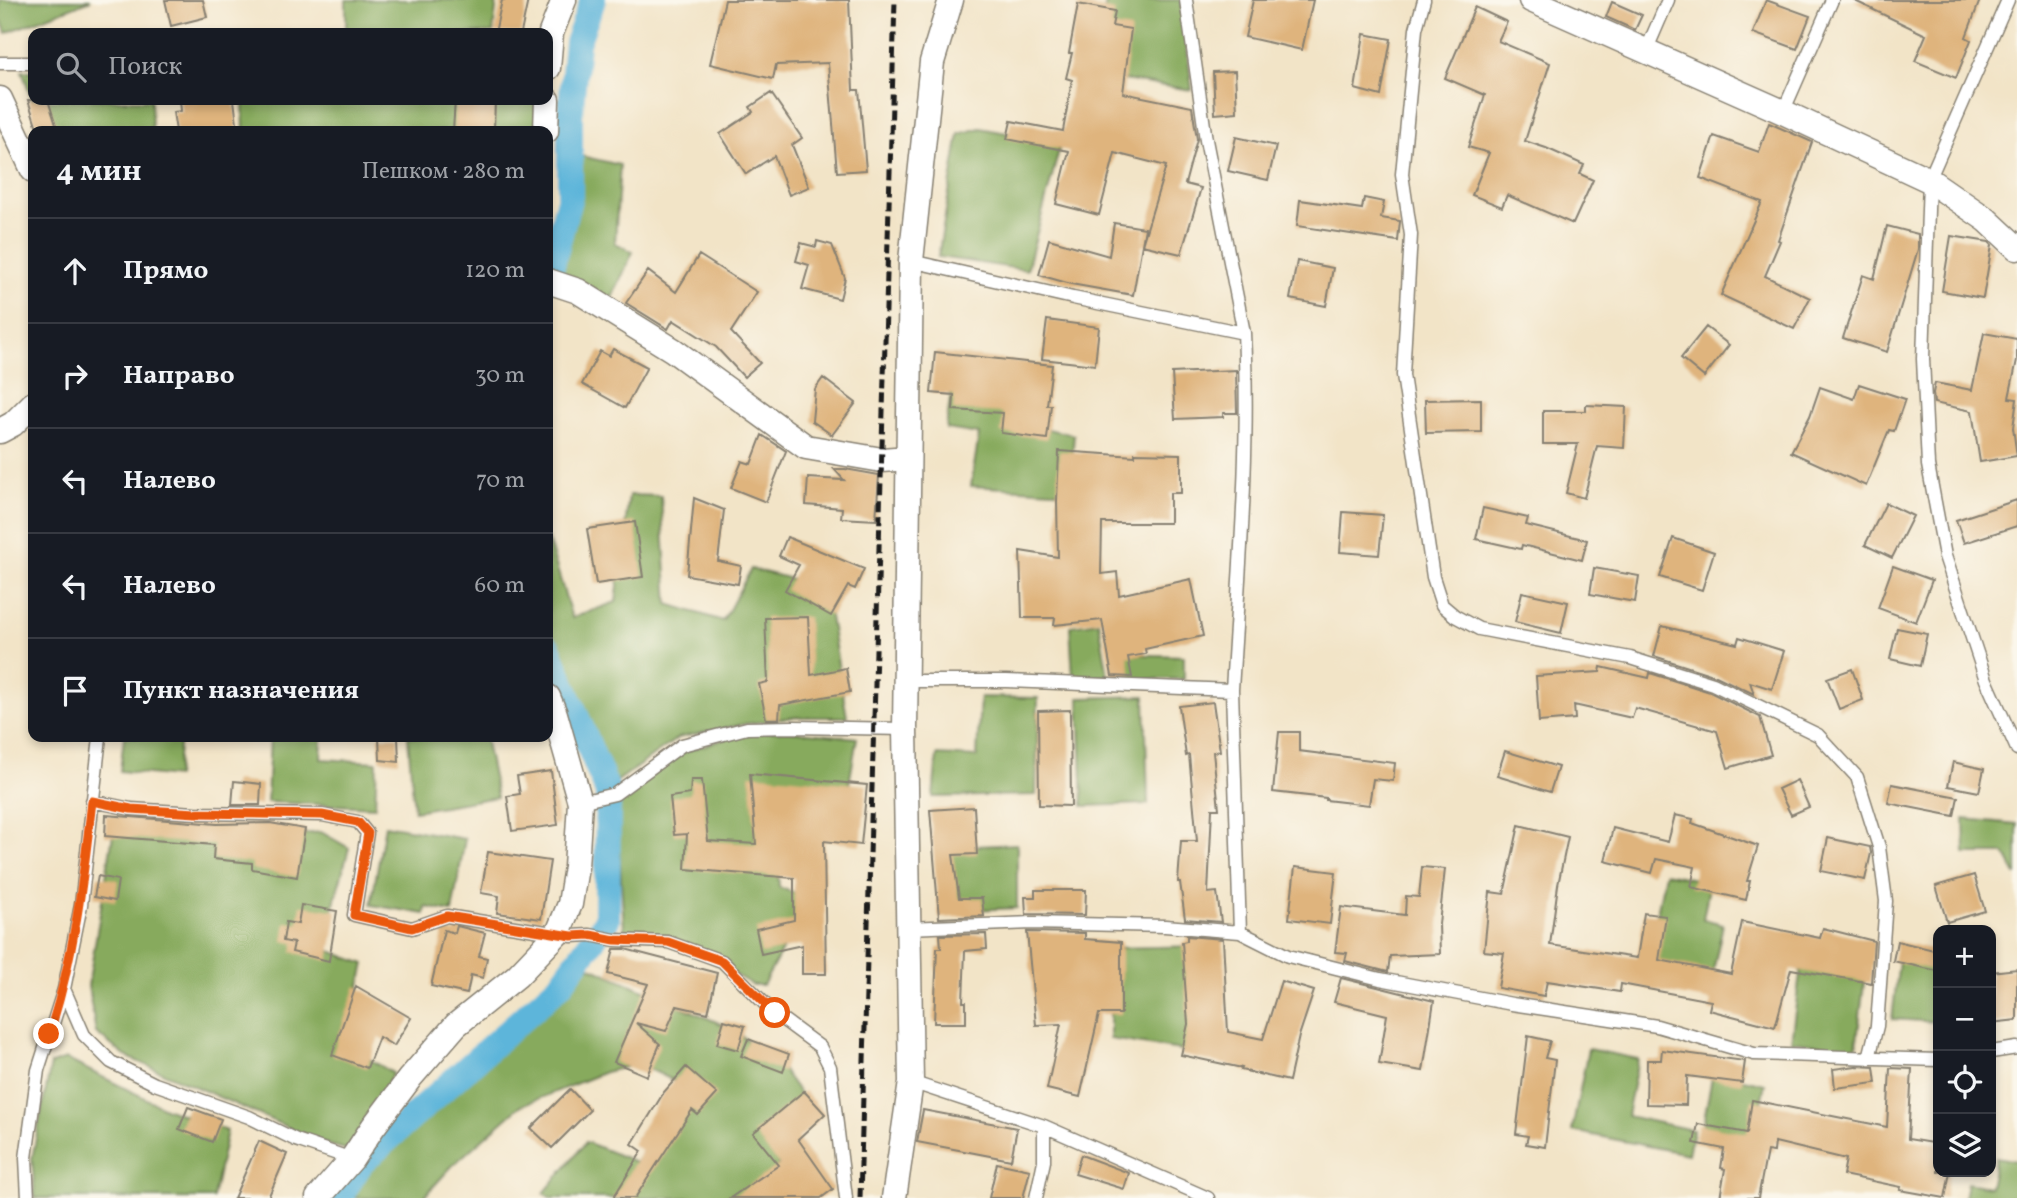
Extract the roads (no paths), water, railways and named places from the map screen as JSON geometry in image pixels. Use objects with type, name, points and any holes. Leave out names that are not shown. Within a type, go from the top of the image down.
[{"type":"street","points":[[553,28],[564,0]]},
{"type":"street","points":[[894,1198],[911,1082],[905,681],[911,261],[932,62],[951,0]]},
{"type":"street","points":[[1531,0],[1929,180],[1987,220],[2017,248]]},
{"type":"street","points":[[0,99],[28,159]]},
{"type":"street","points":[[547,105],[547,126]]},
{"type":"street","points":[[1987,220],[2017,224]]},
{"type":"street","points":[[553,283],[578,291],[673,350],[806,447],[882,460],[908,458]]},
{"type":"street","points":[[0,431],[13,424],[28,409]]},
{"type":"street","points":[[318,1198],[352,1159],[410,1078],[456,1025],[517,976],[558,933],[570,904],[588,801],[553,709]]},
{"type":"lane","points":[[1186,0],[1206,140],[1244,333],[1247,383],[1244,503],[1232,690],[1240,932]]},
{"type":"lane","points":[[1423,0],[1416,29],[1402,174],[1411,235],[1404,375],[1433,577],[1442,606],[1479,629],[1630,658],[1713,684],[1818,735],[1857,777],[1879,847],[1886,901],[1877,1026],[1869,1058]]},
{"type":"lane","points":[[1646,51],[1668,0]]},
{"type":"lane","points":[[1783,112],[1832,0]]},
{"type":"lane","points":[[2008,0],[1929,180],[1923,359],[1928,465],[1945,556],[1986,680],[2017,749]]},
{"type":"lane","points":[[0,63],[28,63]]},
{"type":"lane","points":[[911,261],[1244,333]]},
{"type":"lane","points":[[905,681],[1019,682],[1232,690]]},
{"type":"lane","points":[[588,801],[615,794],[682,745],[747,728],[905,729]]},
{"type":"lane","points":[[28,1198],[26,1158],[38,1070],[64,989],[81,905],[99,742]]},
{"type":"lane","points":[[92,801],[131,809],[322,815],[358,822],[368,833],[354,915],[412,928],[447,916],[572,936],[590,935],[615,940],[668,942],[722,961],[775,1013],[820,1047],[830,1067],[846,1198]]},
{"type":"lane","points":[[908,928],[1045,924],[1165,926],[1240,932],[1288,956],[1380,979],[1512,1004],[1657,1026],[1754,1054],[1933,1059]]},
{"type":"lane","points":[[64,989],[85,1035],[111,1062],[155,1084],[249,1117],[296,1140],[352,1159]]},
{"type":"lane","points":[[1996,1051],[2017,1048]]},
{"type":"lane","points":[[911,1082],[1044,1126],[1208,1198]]},
{"type":"lane","points":[[1036,1198],[1044,1161],[1044,1126]]},
{"type":"waterway","points":[[553,261],[570,196],[570,116],[577,43],[593,0]]},
{"type":"waterway","points":[[339,1198],[361,1163],[561,984],[607,920],[608,792],[553,660]]},
{"type":"railway","points":[[860,1198],[895,0]]}]
